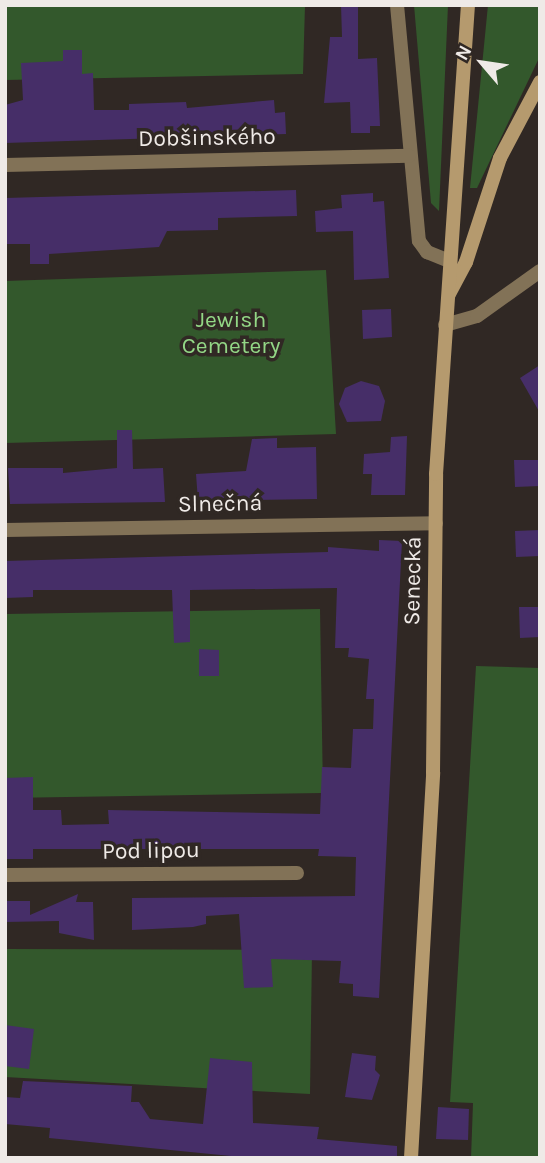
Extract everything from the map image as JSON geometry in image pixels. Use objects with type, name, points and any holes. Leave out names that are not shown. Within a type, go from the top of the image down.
[{"type":"main road","name":"Senecká","points":[[411,1158],[433,773],[436,523],[445,326],[468,5]]},
{"type":"main road","points":[[447,298],[466,262],[500,158],[540,82]]},
{"type":"street","points":[[397,5],[419,241],[428,252],[449,261]]},
{"type":"street","name":"Dobšinského","points":[[5,165],[409,156]]},
{"type":"street","points":[[445,326],[477,316],[540,271]]},
{"type":"street","name":"Slnečná","points":[[5,530],[436,523]]},
{"type":"street","name":"Pod lipou","points":[[5,875],[297,873]]},
{"type":"green space","points":[[5,5],[305,5],[303,74],[5,80]]},
{"type":"green space","points":[[414,5],[448,5],[439,211],[431,203]]},
{"type":"green space","points":[[488,5],[540,5],[540,56],[477,188],[470,188]]},
{"type":"green space","name":"Jewish Cemetery","points":[[326,270],[336,434],[5,443],[5,281]]},
{"type":"green space","points":[[320,609],[323,793],[5,798],[5,614]]},
{"type":"green space","points":[[476,666],[540,668],[540,1158],[471,1158],[473,1103],[450,1102]]},
{"type":"green space","points":[[5,949],[312,950],[310,1094],[5,1077]]},
{"type":"building","points":[[341,5],[358,5],[358,59],[377,58],[380,126],[370,126],[370,133],[351,133],[350,102],[324,103],[330,37],[342,37]]},
{"type":"building","points":[[63,50],[82,50],[82,74],[93,73],[94,110],[129,110],[129,104],[186,102],[187,108],[274,100],[275,113],[285,112],[286,134],[5,143],[5,105],[23,100],[21,63],[63,61]]},
{"type":"building","points":[[296,190],[297,216],[218,218],[218,230],[167,231],[159,247],[49,254],[49,264],[30,264],[30,244],[5,244],[5,198]]},
{"type":"building","points":[[373,193],[373,202],[384,201],[389,278],[354,280],[353,231],[316,232],[315,211],[342,208],[341,195]]},
{"type":"building","points":[[391,309],[392,337],[363,339],[362,310]]},
{"type":"building","points":[[540,365],[540,413],[520,378]]},
{"type":"building","points":[[361,381],[379,386],[385,401],[381,421],[347,422],[339,404],[345,388]]},
{"type":"building","points":[[117,430],[132,430],[133,469],[163,468],[165,502],[10,504],[8,468],[63,468],[63,473],[117,468]]},
{"type":"building","points":[[407,436],[405,495],[371,495],[372,474],[363,474],[364,454],[390,452],[391,437]]},
{"type":"building","points":[[277,438],[277,448],[316,447],[317,499],[198,501],[196,474],[246,471],[252,439]]},
{"type":"building","points":[[514,460],[540,460],[540,486],[515,487]]},
{"type":"building","points":[[540,530],[540,556],[516,557],[515,531]]},
{"type":"building","points":[[379,540],[402,541],[379,998],[353,996],[353,984],[339,983],[341,961],[271,959],[273,987],[244,988],[239,914],[206,916],[206,924],[193,927],[132,930],[132,898],[355,896],[356,857],[318,856],[319,849],[33,849],[33,859],[5,859],[5,778],[33,777],[33,810],[61,810],[62,825],[109,824],[108,810],[320,814],[322,767],[351,768],[353,729],[373,729],[374,699],[366,699],[369,659],[348,657],[349,648],[335,648],[337,588],[190,590],[190,642],[174,643],[172,590],[33,590],[33,597],[5,598],[5,561],[328,552],[328,547],[379,551]]},
{"type":"building","points":[[519,607],[540,607],[540,637],[520,638]]},
{"type":"building","points":[[199,649],[219,650],[219,676],[199,676]]},
{"type":"building","points":[[78,894],[76,902],[93,902],[94,940],[59,933],[59,921],[5,922],[5,901],[30,901],[30,915]]},
{"type":"building","points":[[5,1025],[34,1029],[29,1069],[5,1066]]},
{"type":"building","points":[[352,1053],[376,1056],[375,1070],[380,1075],[372,1100],[345,1097]]},
{"type":"building","points":[[210,1058],[252,1062],[253,1123],[319,1127],[317,1139],[397,1146],[397,1158],[251,1158],[49,1138],[50,1128],[5,1124],[5,1097],[20,1098],[23,1081],[132,1086],[131,1102],[139,1102],[150,1119],[203,1124]]},
{"type":"building","points":[[438,1107],[469,1109],[468,1140],[436,1139]]}]
